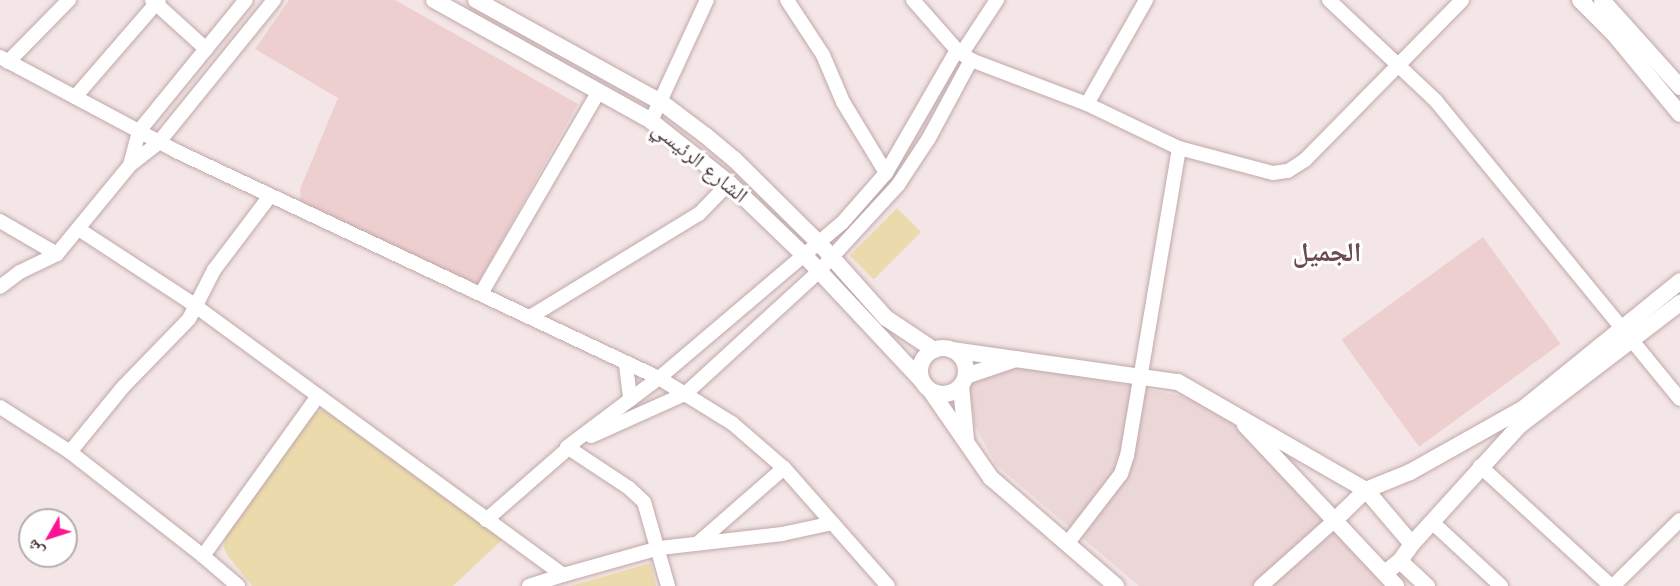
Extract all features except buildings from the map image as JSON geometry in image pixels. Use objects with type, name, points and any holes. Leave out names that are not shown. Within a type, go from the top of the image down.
[{"type":"street","points":[[69,0],[4,59],[159,142],[270,196],[482,292],[626,365],[659,378],[732,423],[784,468],[888,586]]},
{"type":"street","points":[[130,165],[139,131],[246,0]]},
{"type":"street","points":[[0,287],[20,272],[57,254],[80,230],[130,165],[159,142],[274,0]]},
{"type":"street","name":"الشارع الرئيسي","points":[[476,0],[662,102],[735,159],[826,250],[886,318],[934,350]]},
{"type":"street","points":[[651,121],[662,102],[707,0]]},
{"type":"street","points":[[787,0],[823,55],[843,102],[886,173]]},
{"type":"street","points":[[914,0],[963,54],[1087,104],[1179,148],[1258,171],[1288,171],[1305,160],[1462,0]]},
{"type":"street","points":[[567,447],[685,394],[819,271],[826,250],[886,173],[998,0]]},
{"type":"street","points":[[1087,104],[1146,0]]},
{"type":"street","points":[[1329,0],[1400,65],[1455,123],[1631,342],[1680,399]]},
{"type":"street","points":[[1580,0],[1613,33],[1680,114]]},
{"type":"street","points":[[1602,0],[1680,87]]},
{"type":"street","points":[[75,97],[156,1],[206,49]]},
{"type":"street","name":"الشارع الرئيسي","points":[[436,1],[651,121],[729,183],[806,256],[926,385],[990,478],[1116,586]]},
{"type":"street","points":[[486,520],[567,447],[659,378],[806,256],[826,250],[898,185],[930,138],[963,54]]},
{"type":"street","points":[[482,292],[598,93]]},
{"type":"street","points":[[1067,544],[1122,474],[1142,377],[1179,148]]},
{"type":"street","points":[[530,317],[699,214],[729,183]]},
{"type":"street","points":[[70,452],[123,387],[197,308],[214,270],[270,196]]},
{"type":"street","points":[[0,221],[57,254]]},
{"type":"street","points":[[80,230],[197,308],[563,575]]},
{"type":"street","points":[[1261,586],[1366,490],[1410,472],[1524,408],[1680,281]]},
{"type":"street","points":[[1385,573],[1400,561],[1480,466],[1519,426],[1680,303]]},
{"type":"street","points":[[1020,358],[963,381],[942,394],[926,385],[921,364],[934,350],[952,350],[1020,358],[1178,382],[1230,409],[1366,490],[1412,544]]},
{"type":"street","points":[[952,350],[962,358],[966,444]]},
{"type":"street","points":[[626,365],[630,400]]},
{"type":"street","points":[[203,556],[318,396]]},
{"type":"street","points":[[0,407],[70,452],[238,586]]},
{"type":"street","points":[[1230,409],[1396,586]]},
{"type":"street","points":[[567,447],[637,495],[650,512],[668,586]]},
{"type":"street","points":[[1480,466],[1612,586],[1680,520]]},
{"type":"street","points":[[698,543],[784,468]]},
{"type":"street","points":[[1432,522],[1501,586]]},
{"type":"street","points":[[529,586],[660,548],[782,534],[833,523]]},
{"type":"street","points":[[1400,561],[1427,586]]},
{"type":"shaded area","points":[[289,0],[395,0],[578,104],[476,287],[301,202],[300,189],[338,98],[255,49]]},
{"type":"shaded area","points":[[897,208],[921,232],[874,279],[850,255]]},
{"type":"shaded area","points":[[1483,237],[1561,344],[1419,447],[1341,340]]},
{"type":"shaded area","points":[[1015,364],[1187,397],[1232,423],[1384,586],[1139,586],[996,465],[974,424],[969,381]]},
{"type":"shaded area","points":[[326,409],[503,539],[453,586],[252,586],[224,548],[226,532],[309,415]]},
{"type":"shaded area","points":[[651,563],[656,586],[570,586]]},
{"type":"district","name":"الجميل","points":[[1327,252]]}]
